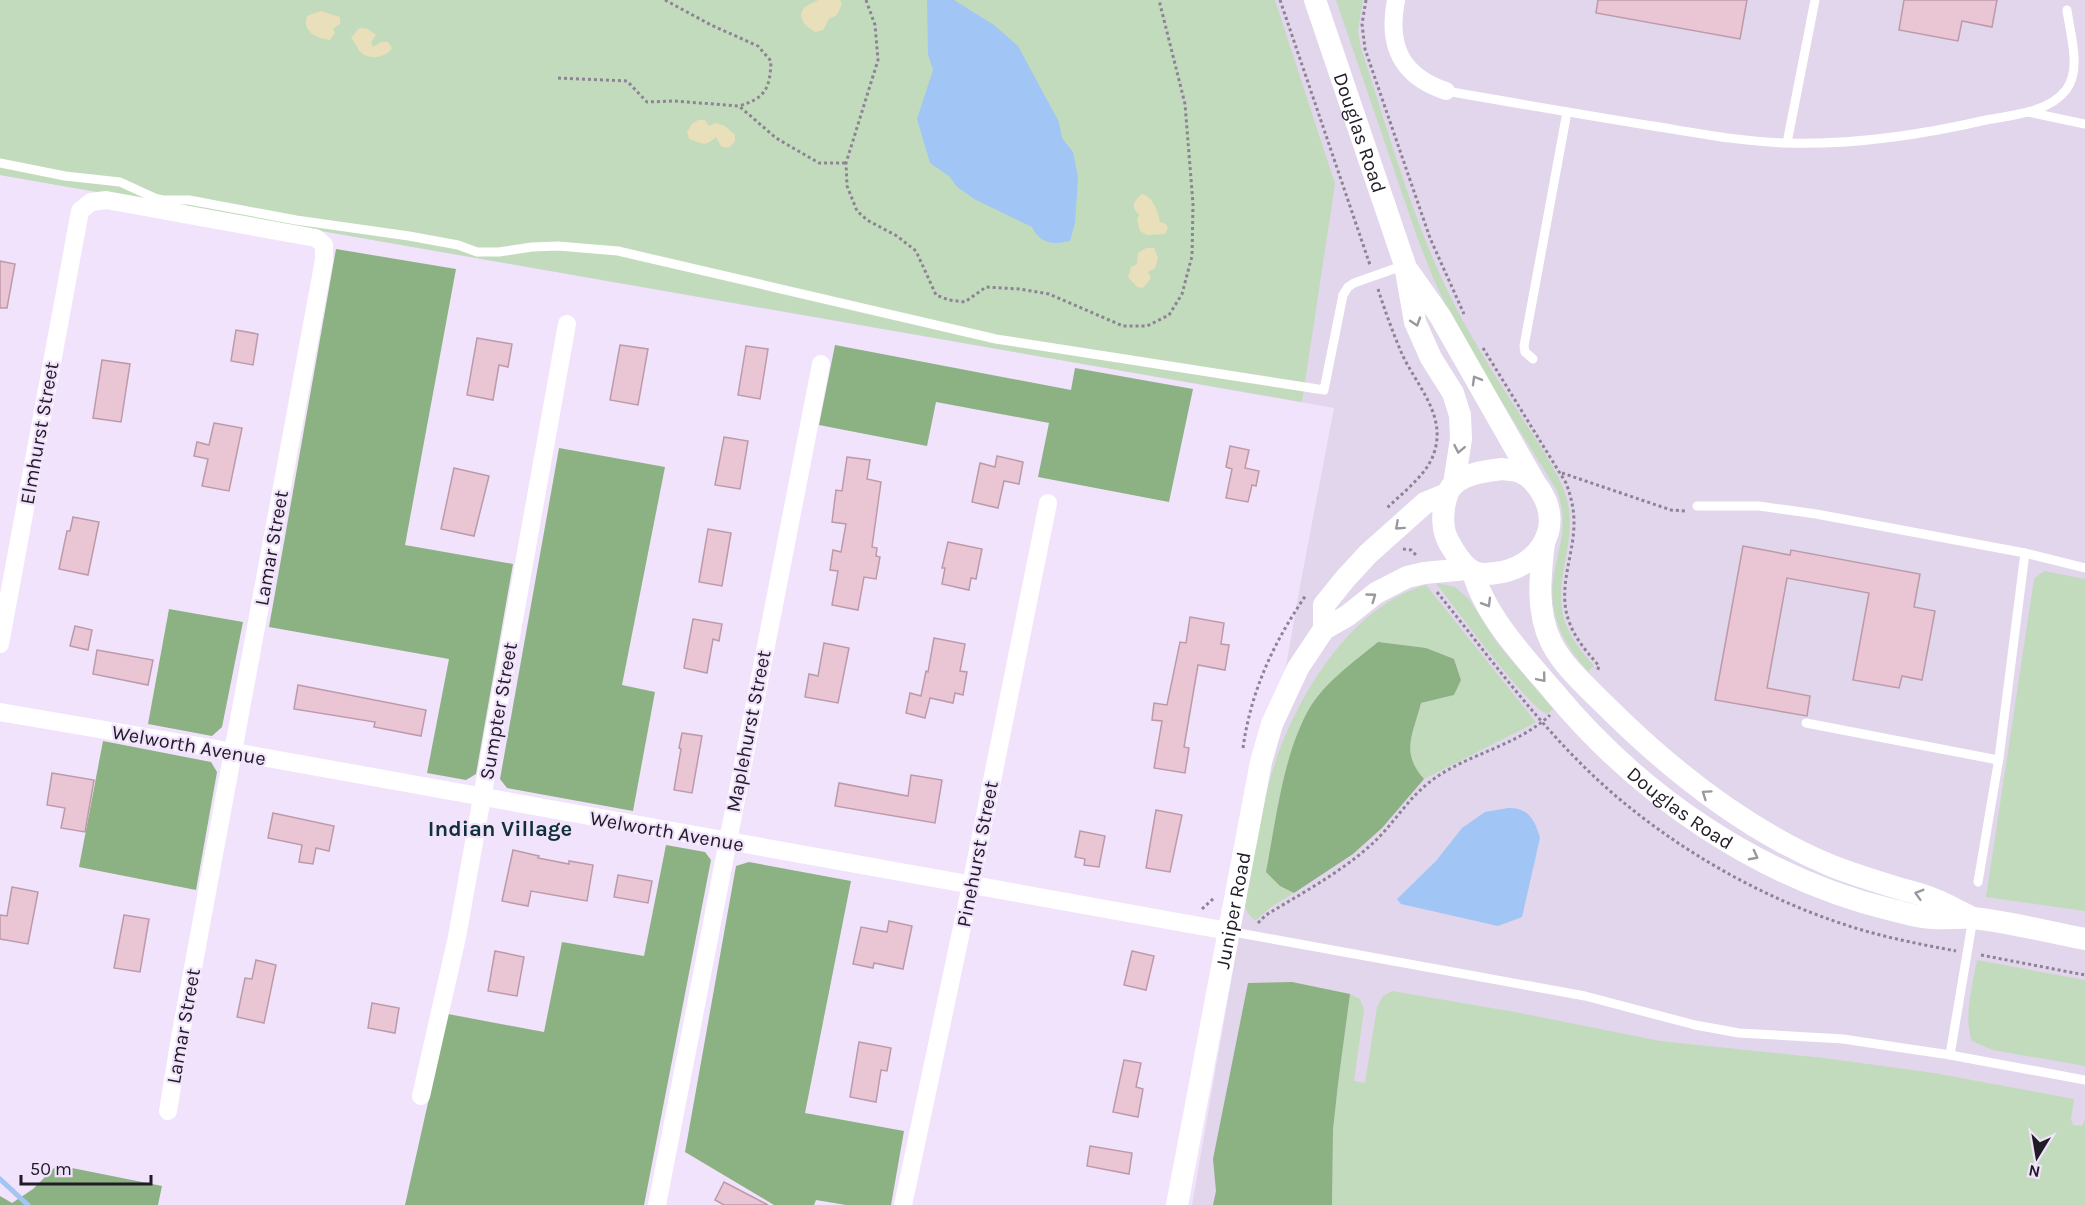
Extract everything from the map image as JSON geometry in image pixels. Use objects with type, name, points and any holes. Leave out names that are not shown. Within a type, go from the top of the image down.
[{"type":"street","name":"Douglas Road","points":[[1315,0],[1405,265],[1415,322],[1431,358],[1453,393],[1460,415],[1461,440],[1451,489]]},
{"type":"street","points":[[1396,0],[1392,26],[1396,48],[1401,58],[1417,78],[1430,86],[1446,91]]},
{"type":"street","name":"Lamar Street","points":[[78,222],[80,211],[91,202],[106,200],[316,238],[324,244],[322,272],[168,1111]]},
{"type":"street","name":"Elmhurst Street","points":[[0,644],[78,222]]},
{"type":"street","name":"Douglas Road","points":[[1405,265],[1440,316],[1536,484]]},
{"type":"street","name":"Sumpter Street","points":[[421,1096],[457,937],[567,324]]},
{"type":"street","name":"Maplehurst Street","points":[[657,1205],[701,986],[778,573],[821,364]]},
{"type":"street","points":[[1502,469],[1521,472],[1536,484],[1545,497],[1549,512],[1549,528],[1544,543],[1535,556],[1522,566],[1507,572],[1492,574],[1470,571],[1450,546],[1444,528],[1451,489],[1480,472],[1502,469]]},
{"type":"street","name":"Juniper Road","points":[[1324,629],[1324,605],[1345,579],[1368,554],[1425,503],[1451,489]]},
{"type":"street","name":"Pinehurst Street","points":[[903,1205],[971,885],[1048,503]]},
{"type":"street","name":"Douglas Road","points":[[1544,543],[1540,596],[1544,620],[1551,641],[1562,659],[1593,693],[1668,765],[1741,817],[1791,846],[1832,866],[1935,899],[1973,918]]},
{"type":"street","name":"Douglas Road","points":[[1470,571],[1477,587],[1505,632],[1586,730],[1655,792],[1728,842],[1777,868],[1835,893],[1891,910],[1931,918],[1973,918],[2085,939]]},
{"type":"street","name":"Juniper Road","points":[[1177,1205],[1260,762],[1272,724],[1298,668],[1324,629],[1347,616],[1376,593],[1407,576],[1470,571]]},
{"type":"street","name":"Welworth Avenue","points":[[0,712],[1228,931]]},
{"type":"lane","points":[[1787,143],[1815,0]]},
{"type":"lane","points":[[1446,91],[1709,135],[1787,143],[1865,141],[1951,128],[2026,112],[2052,101],[2065,91],[2071,80],[2074,61],[2067,10]]},
{"type":"lane","points":[[1533,359],[1525,352],[1524,346],[1568,112]]},
{"type":"lane","points":[[2026,112],[2085,123]]},
{"type":"lane","points":[[0,163],[65,176],[120,182],[163,200],[189,200],[296,220],[409,236],[458,245],[477,252],[558,246],[618,251],[996,339],[1324,390],[1343,295],[1348,287],[1405,265]]},
{"type":"lane","points":[[1697,506],[1759,506],[1816,513],[2025,553],[2085,568]]},
{"type":"lane","points":[[1977,882],[1998,760],[2025,553]]},
{"type":"lane","points":[[1806,723],[1998,760]]},
{"type":"lane","points":[[1950,1055],[1973,918]]},
{"type":"lane","points":[[1228,931],[1585,996],[1695,1025],[1739,1033],[1843,1039],[1950,1055],[2085,1080]]},
{"type":"path","points":[[558,78],[627,81],[648,102],[674,101],[739,106],[757,101],[770,82],[771,61],[758,45],[711,25],[665,0]]},
{"type":"path","points":[[866,0],[875,25],[878,60],[846,163],[847,186],[857,211],[867,220],[897,236],[916,250],[936,295],[965,302],[986,287],[1018,289],[1048,294],[1123,326],[1147,326],[1168,315],[1182,294],[1192,256],[1193,204],[1185,104],[1159,0]]},
{"type":"path","points":[[1366,0],[1362,24],[1365,49],[1430,238],[1468,322]]},
{"type":"path","points":[[739,106],[776,138],[819,163],[846,163]]},
{"type":"path","points":[[1479,340],[1566,483],[1574,513],[1573,537],[1565,585],[1566,613],[1577,638],[1596,663]]},
{"type":"path","points":[[1561,473],[1671,510],[1687,511],[1697,506]]},
{"type":"path","points":[[1395,548],[1411,550],[1420,563]]},
{"type":"path","points":[[1255,936],[1258,921],[1353,860],[1390,826],[1430,782],[1465,761],[1533,730],[1542,723]]},
{"type":"shaded area","points":[[0,0],[2085,0],[2085,1205],[1192,1205],[1300,586],[1334,408],[0,175]]},
{"type":"green space","points":[[0,0],[1275,0],[1335,184],[1302,402],[0,175]]},
{"type":"green space","points":[[1336,0],[1363,0],[1358,31],[1361,48],[1426,242],[1462,319],[1488,365],[1550,461],[1564,490],[1570,516],[1562,581],[1563,613],[1573,639],[1594,666],[1588,671],[1564,638],[1555,614],[1552,588],[1563,522],[1556,489],[1487,378],[1447,308],[1433,278]]},
{"type":"green space","points":[[336,249],[456,269],[405,545],[513,564],[476,774],[466,780],[427,773],[449,659],[269,627]]},
{"type":"green space","points":[[835,345],[1071,390],[1075,368],[1193,389],[1169,502],[1038,477],[1049,423],[936,402],[927,446],[819,425]]},
{"type":"green space","points":[[559,448],[665,467],[622,685],[655,692],[633,811],[507,788],[500,779]]},
{"type":"green space","points":[[2044,571],[2085,579],[2085,911],[1986,897],[2034,579]]},
{"type":"green space","points":[[1436,583],[1455,587],[1469,599],[1497,643],[1553,709],[1547,714],[1525,695]]},
{"type":"green space","points":[[1426,585],[1535,723],[1424,779],[1412,760],[1410,743],[1412,734],[1421,703],[1454,695],[1461,679],[1454,659],[1280,886],[1294,893],[1271,907],[1255,921],[1247,912],[1245,905],[1256,840],[1271,776],[1293,718],[1309,689],[1349,635],[1372,613],[1398,596]]},
{"type":"green space","points":[[169,609],[243,622],[222,727],[212,736],[148,724]]},
{"type":"green space","points":[[1378,642],[1426,648],[1454,659],[1461,680],[1454,695],[1421,703],[1412,734],[1410,752],[1412,760],[1424,779],[1382,828],[1353,854],[1294,893],[1280,886],[1266,872],[1282,788],[1293,747],[1300,727],[1315,699],[1341,672]]},
{"type":"green space","points":[[103,741],[211,762],[217,772],[196,890],[79,867]]},
{"type":"green space","points":[[666,845],[705,852],[711,860],[644,1205],[405,1205],[448,1014],[544,1032],[562,942],[644,956]]},
{"type":"green space","points":[[749,862],[851,881],[805,1113],[904,1131],[891,1205],[846,1205],[816,1200],[814,1205],[774,1205],[685,1152],[736,866]]},
{"type":"green space","points":[[1977,960],[2085,980],[2085,1066],[1993,1050],[1972,1041],[1968,1023]]},
{"type":"green space","points":[[1292,982],[1350,994],[1333,1130],[1332,1205],[1213,1205],[1216,1191],[1213,1159],[1248,983]]},
{"type":"green space","points":[[1392,991],[1515,1012],[1660,1041],[1824,1058],[1934,1073],[2074,1099],[2071,1119],[2073,1125],[2082,1126],[2085,1120],[2085,1205],[1332,1205],[1333,1130],[1350,994],[1360,999],[1364,1010],[1354,1081],[1365,1083],[1377,1007],[1383,996]]},
{"type":"green space","points":[[57,1165],[162,1186],[158,1205],[0,1205],[0,1196],[12,1203],[33,1189]]},
{"type":"sand","points":[[818,0],[840,0],[842,4],[837,15],[829,19],[823,30],[816,32],[806,25],[801,15],[807,5]]},
{"type":"sand","points":[[321,11],[340,17],[340,24],[333,29],[335,33],[330,40],[315,36],[308,30],[307,16]]},
{"type":"sand","points":[[362,28],[376,35],[371,42],[373,47],[381,42],[388,42],[392,48],[389,52],[375,57],[361,53],[351,38],[358,29]]},
{"type":"sand","points":[[698,120],[705,120],[709,126],[715,123],[725,126],[735,135],[735,141],[730,147],[724,147],[716,137],[704,144],[689,139],[687,132]]},
{"type":"sand","points":[[1142,194],[1152,201],[1160,222],[1166,224],[1168,228],[1165,234],[1147,235],[1140,231],[1137,220],[1139,214],[1134,206]]},
{"type":"sand","points":[[1146,248],[1154,248],[1158,258],[1155,268],[1148,272],[1151,278],[1143,288],[1137,287],[1128,277],[1131,267],[1137,264],[1138,253]]},
{"type":"water","points":[[927,0],[954,0],[994,25],[1018,46],[1059,122],[1062,138],[1073,152],[1078,177],[1075,223],[1070,241],[1053,243],[1043,240],[1032,227],[976,200],[930,163],[917,119],[933,70],[928,55]]},
{"type":"water","points":[[1508,808],[1526,812],[1533,820],[1540,838],[1522,917],[1498,926],[1401,904],[1397,899],[1436,861],[1462,828],[1485,812]]},
{"type":"building","points":[[1598,0],[1747,0],[1740,39],[1596,13]]},
{"type":"building","points":[[1904,0],[1997,0],[1992,27],[1962,21],[1958,41],[1899,30]]},
{"type":"building","points":[[0,261],[15,264],[7,308],[0,308]]},
{"type":"building","points":[[236,330],[258,334],[253,365],[231,361]]},
{"type":"building","points":[[477,338],[512,344],[508,367],[499,365],[493,400],[467,395]]},
{"type":"building","points":[[620,345],[648,349],[638,405],[610,400]]},
{"type":"building","points":[[746,346],[768,349],[760,399],[738,395]]},
{"type":"building","points":[[102,360],[130,364],[121,422],[93,418]]},
{"type":"building","points":[[214,423],[242,428],[229,491],[202,486],[208,459],[194,456],[197,442],[209,445]]},
{"type":"building","points":[[724,437],[748,441],[740,489],[715,485]]},
{"type":"building","points":[[1230,446],[1249,450],[1245,468],[1259,471],[1256,486],[1252,485],[1248,502],[1226,498],[1232,469],[1226,467]]},
{"type":"building","points":[[997,456],[1023,462],[1019,484],[1004,481],[998,508],[972,502],[980,463],[995,467]]},
{"type":"building","points":[[847,457],[870,460],[867,479],[881,482],[872,547],[877,548],[876,556],[880,557],[876,579],[864,577],[858,610],[832,605],[838,571],[830,570],[833,550],[841,552],[846,524],[832,522],[836,490],[842,491]]},
{"type":"building","points":[[454,468],[489,476],[474,536],[441,529]]},
{"type":"building","points":[[73,517],[99,522],[88,575],[59,569],[67,531],[70,531]]},
{"type":"building","points":[[708,529],[731,533],[722,586],[699,582]]},
{"type":"building","points":[[948,542],[982,549],[976,579],[971,578],[969,590],[942,584],[945,568],[942,568]]},
{"type":"building","points":[[1743,546],[1790,555],[1791,550],[1920,574],[1914,607],[1935,611],[1922,680],[1902,676],[1899,688],[1853,680],[1869,593],[1787,578],[1767,688],[1810,696],[1807,716],[1715,700]]},
{"type":"building","points":[[1190,617],[1224,623],[1221,644],[1229,645],[1225,670],[1198,665],[1184,747],[1189,748],[1185,773],[1154,768],[1162,721],[1152,720],[1154,703],[1167,705],[1180,642],[1186,643]]},
{"type":"building","points":[[693,619],[722,624],[719,641],[713,639],[707,673],[684,668]]},
{"type":"building","points":[[75,626],[92,630],[88,650],[70,646]]},
{"type":"building","points":[[934,638],[965,644],[960,671],[967,672],[963,695],[955,693],[953,703],[930,698],[925,718],[906,713],[910,693],[921,696]]},
{"type":"building","points":[[824,643],[849,648],[838,703],[805,697],[809,674],[818,676]]},
{"type":"building","points":[[97,650],[153,660],[148,685],[93,674]]},
{"type":"building","points":[[298,685],[426,710],[421,736],[374,727],[375,722],[294,709]]},
{"type":"building","points":[[682,733],[702,736],[692,793],[674,790]]},
{"type":"building","points":[[52,773],[94,780],[85,832],[61,828],[65,808],[47,805]]},
{"type":"building","points":[[911,775],[942,780],[935,823],[835,806],[839,783],[908,796]]},
{"type":"building","points":[[1156,810],[1182,815],[1170,872],[1146,868]]},
{"type":"building","points":[[273,813],[334,826],[329,851],[316,848],[313,864],[299,862],[302,845],[268,838]]},
{"type":"building","points":[[1080,831],[1105,836],[1099,867],[1084,865],[1085,859],[1075,857]]},
{"type":"building","points":[[513,850],[569,864],[569,861],[593,865],[587,901],[531,891],[528,906],[502,901]]},
{"type":"building","points":[[618,875],[652,881],[648,903],[614,897]]},
{"type":"building","points":[[12,887],[38,892],[28,944],[0,939],[0,915],[7,916]]},
{"type":"building","points":[[124,915],[149,919],[140,972],[114,968]]},
{"type":"building","points":[[889,921],[912,926],[903,969],[874,963],[873,968],[853,964],[861,927],[887,932]]},
{"type":"building","points":[[495,951],[524,957],[517,996],[488,991]]},
{"type":"building","points":[[1132,951],[1154,956],[1146,990],[1124,985]]},
{"type":"building","points":[[256,960],[276,965],[264,1023],[237,1017],[245,978],[252,979]]},
{"type":"building","points":[[372,1003],[399,1008],[395,1033],[368,1028]]},
{"type":"building","points":[[859,1042],[891,1048],[887,1071],[881,1070],[876,1102],[850,1097]]},
{"type":"building","points":[[1124,1060],[1141,1063],[1136,1087],[1143,1089],[1138,1117],[1113,1112]]},
{"type":"building","points":[[1090,1146],[1132,1153],[1129,1174],[1087,1166]]},
{"type":"building","points":[[724,1182],[768,1205],[724,1205],[715,1200]]},
{"type":"waterway","points":[[0,1179],[28,1205]]},
{"type":"district","name":"Indian Village","points":[[500,828]]}]
